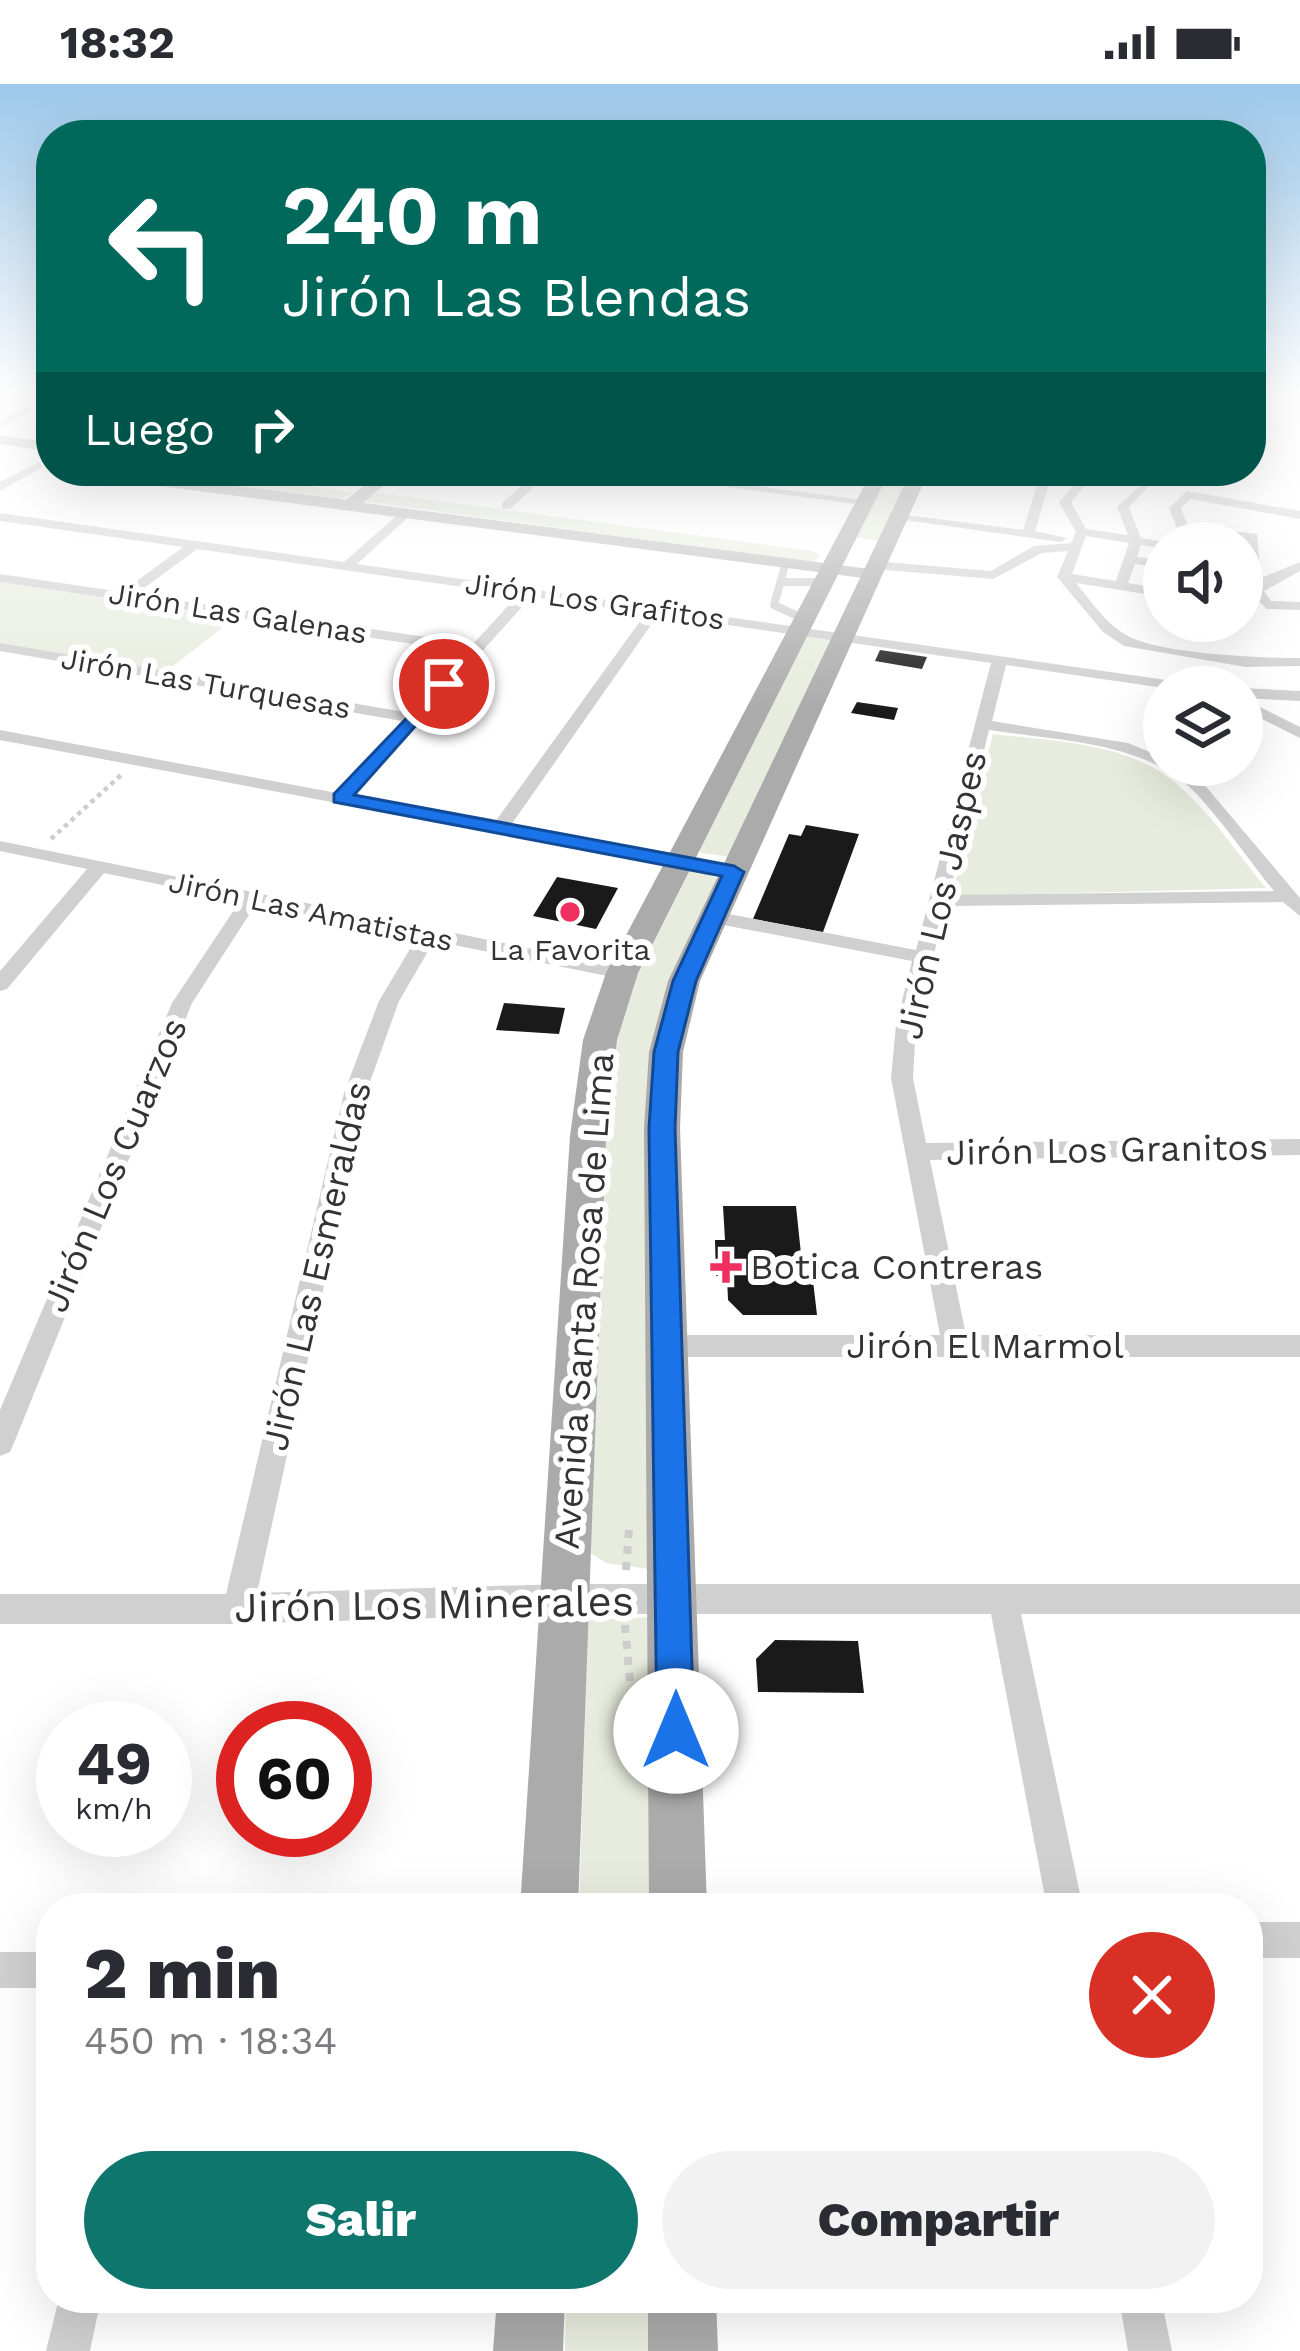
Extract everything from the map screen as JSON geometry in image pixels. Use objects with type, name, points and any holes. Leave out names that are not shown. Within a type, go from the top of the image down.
[{"type":"main road","points":[[300,498],[811,569],[875,565]]},
{"type":"main road","points":[[350,505],[359,498]]},
{"type":"main road","points":[[444,498],[506,506],[811,569]]},
{"type":"main road","name":"Avenida Santa Rosa de Lima","points":[[678,1893],[662,1128],[666,1052],[685,981],[875,565],[880,498]]},
{"type":"main road","name":"Avenida Santa Rosa de Lima","points":[[550,1893],[588,1136],[600,1040],[622,973],[675,861],[799,624],[811,569],[892,498]]},
{"type":"main road","points":[[528,2351],[530,2313]]},
{"type":"main road","points":[[682,2313],[682,2351]]},
{"type":"street","points":[[506,506],[515,498]]},
{"type":"street","points":[[802,498],[1028,534],[1143,542]]},
{"type":"street","points":[[1028,534],[1039,498]]},
{"type":"street","points":[[1064,578],[1081,522],[1065,502],[1069,498]]},
{"type":"street","points":[[1120,588],[1136,541],[1124,507],[1132,498]]},
{"type":"street","points":[[1203,498],[1300,515]]},
{"type":"street","points":[[346,566],[408,512]]},
{"type":"street","name":"Jirón Los Grafitos","points":[[0,517],[655,610],[799,624],[844,636],[1143,680]]},
{"type":"street","points":[[875,565],[993,575],[1039,549],[1079,540]]},
{"type":"street","points":[[124,596],[195,544]]},
{"type":"street","points":[[1130,560],[1143,562]]},
{"type":"street","points":[[1263,584],[1300,566]]},
{"type":"street","name":"Jirón Las Galenas","points":[[0,578],[476,649]]},
{"type":"street","points":[[1064,578],[1143,591]]},
{"type":"street","points":[[1064,578],[1108,629],[1130,643],[1246,663],[1300,662]]},
{"type":"street","points":[[341,798],[528,592]]},
{"type":"street","points":[[1263,599],[1300,606]]},
{"type":"street","points":[[500,828],[655,610]]},
{"type":"street","name":"Jirón Las Turquesas","points":[[0,647],[413,718]]},
{"type":"street","name":"Jirón Los Jaspes","points":[[955,1346],[902,1078],[906,1025],[1000,658]]},
{"type":"street","points":[[1263,694],[1300,696]]},
{"type":"street","points":[[1263,714],[1300,733]]},
{"type":"street","points":[[982,724],[1143,754]]},
{"type":"street","points":[[0,735],[734,872]]},
{"type":"street","points":[[1195,786],[1294,903]]},
{"type":"street","name":"Jirón Las Amatistas","points":[[0,846],[622,973]]},
{"type":"street","points":[[0,984],[99,867]]},
{"type":"street","name":"Jirón Los Cuarzos","points":[[0,1443],[182,1003],[251,898]]},
{"type":"street","points":[[935,902],[1294,903]]},
{"type":"street","points":[[713,917],[922,957]]},
{"type":"street","name":"Jirón Las Esmeraldas","points":[[238,1609],[355,1093],[389,1001],[428,935]]},
{"type":"street","name":"Jirón Los Granitos","points":[[914,1152],[1300,1147]]},
{"type":"street","name":"Jirón El Marmol","points":[[670,1346],[1300,1346]]},
{"type":"street","name":"Jirón Los Minerales","points":[[0,1609],[238,1609],[565,1599],[1300,1599]]},
{"type":"street","points":[[1003,1599],[1062,1893]]},
{"type":"street","points":[[1263,1940],[1300,1940]]},
{"type":"street","points":[[0,1970],[36,1970]]},
{"type":"street","points":[[68,2351],[77,2313]]},
{"type":"street","points":[[1143,2313],[1150,2351]]},
{"type":"path","points":[[35,854],[137,760]]},
{"type":"shaded area","points":[[414,498],[820,555],[812,563],[363,501]]},
{"type":"shaded area","points":[[873,498],[902,498],[880,541],[852,537]]},
{"type":"shaded area","points":[[0,582],[235,618],[164,673],[0,645]]},
{"type":"shaded area","points":[[799,636],[832,640],[732,857],[701,853],[696,847]]},
{"type":"shaded area","points":[[993,734],[1087,745],[1143,763],[1143,786],[1178,786],[1266,888],[960,896],[953,891]]},
{"type":"shaded area","points":[[696,870],[721,880],[679,970],[649,1569],[606,1563],[589,1552],[603,1124],[623,1002],[682,872]]},
{"type":"shaded area","points":[[655,1617],[656,1893],[579,1893],[588,1620]]},
{"type":"shaded area","points":[[566,2313],[657,2313],[657,2351],[565,2351]]},
{"type":"building","points":[[880,650],[927,657],[922,669],[875,661]]},
{"type":"building","points":[[857,702],[898,708],[894,720],[851,713]]},
{"type":"building","points":[[806,825],[859,834],[823,932],[753,919],[789,834],[801,836]]},
{"type":"building","points":[[557,877],[618,888],[596,929],[533,916]]},
{"type":"building","points":[[504,1003],[565,1008],[559,1034],[496,1030]]},
{"type":"building","points":[[723,1206],[796,1206],[801,1254],[810,1255],[817,1315],[743,1315],[728,1300],[727,1277],[716,1276],[715,1240],[725,1240]]},
{"type":"building","points":[[775,1640],[858,1641],[864,1693],[758,1692],[756,1659]]},
{"type":"place","name":"La Favorita","points":[[570,912]]},
{"type":"place","name":"Botica Contreras","points":[[726,1267]]},
{"type":"route","points":[[444,684],[341,798],[734,872],[685,981],[666,1052],[662,1128],[676,1731]]}]
